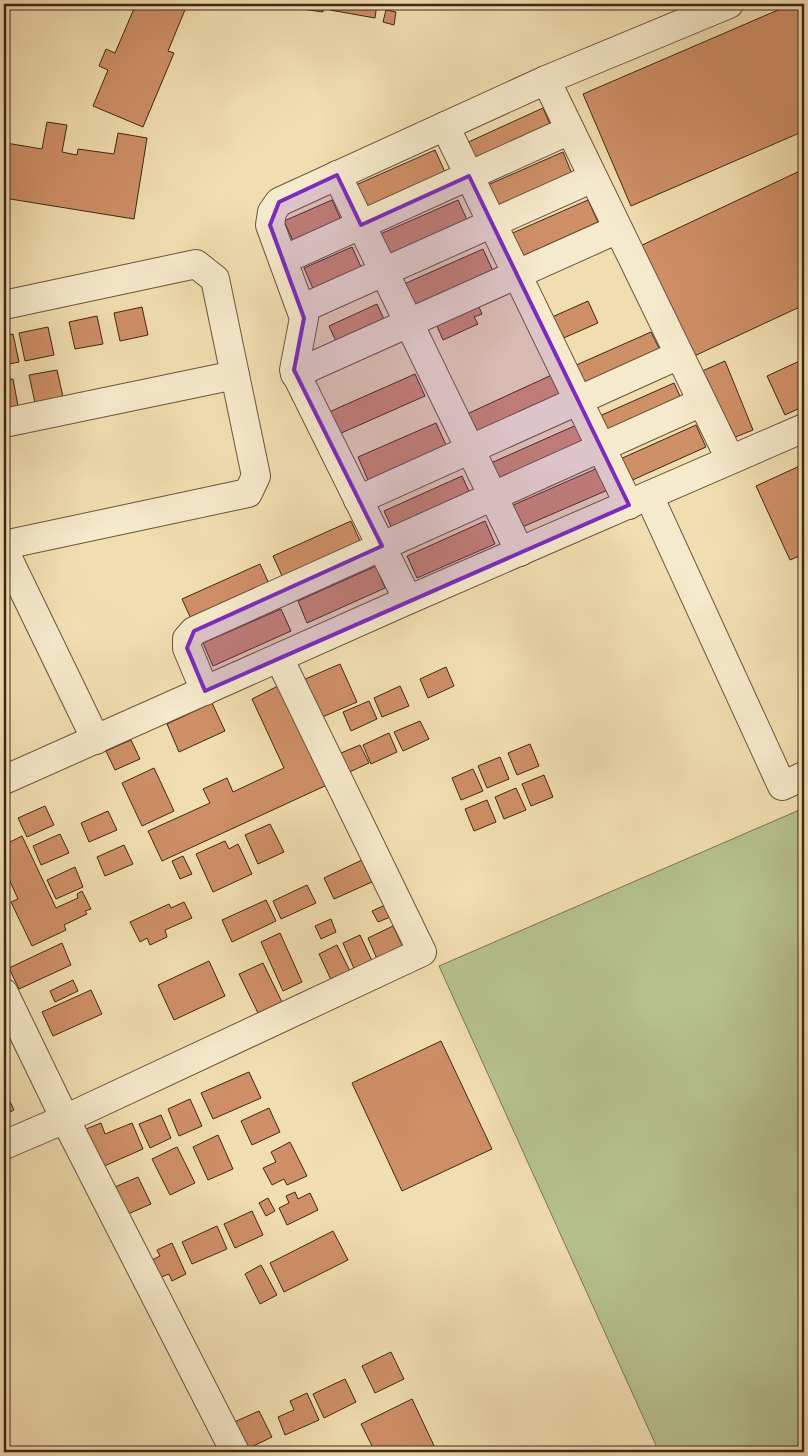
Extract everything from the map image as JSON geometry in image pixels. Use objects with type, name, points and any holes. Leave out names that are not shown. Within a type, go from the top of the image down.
[{"type":"street","points":[[408,600],[295,374],[294,370],[304,318],[270,224],[272,212],[279,202],[337,175],[546,80],[729,4]]},
{"type":"street","points":[[546,80],[730,460]]},
{"type":"street","points":[[445,126],[601,448],[639,501],[782,786],[804,776]]},
{"type":"street","points":[[283,260],[570,130]]},
{"type":"street","points":[[337,175],[520,552]]},
{"type":"street","points":[[301,309],[593,178]]},
{"type":"street","points":[[295,374],[618,229]]},
{"type":"street","points":[[4,305],[196,264],[215,279],[256,476],[248,493],[4,545]]},
{"type":"street","points":[[358,500],[680,355]]},
{"type":"street","points":[[4,423],[235,375]]},
{"type":"street","points":[[205,691],[187,648],[188,639],[194,631],[702,402]]},
{"type":"street","points":[[4,780],[408,600],[804,428]]},
{"type":"street","points":[[4,550],[96,740]]},
{"type":"street","points":[[4,1145],[65,1119],[422,952],[279,658]]},
{"type":"street","points":[[4,993],[65,1119],[235,1452]]},
{"type":"highlighted area","points":[[337,175],[361,225],[469,176],[629,505],[205,691],[187,648],[194,631],[382,546],[294,370],[304,318],[270,225],[279,202]]},
{"type":"green space","points":[[804,808],[804,1452],[659,1452],[439,966]]},
{"type":"building","points":[[136,4],[187,5],[168,51],[174,53],[143,127],[93,106],[108,70],[99,66],[106,49],[115,53]]},
{"type":"building","points":[[281,4],[324,4],[323,12],[281,6]]},
{"type":"building","points":[[331,4],[377,4],[375,18],[330,10]]},
{"type":"building","points":[[792,4],[804,4],[804,131],[631,206],[583,94]]},
{"type":"building","points":[[386,10],[396,12],[394,25],[383,22]]},
{"type":"building","points":[[543,108],[553,131],[474,166],[464,144]]},
{"type":"building","points":[[47,122],[67,125],[62,152],[77,155],[78,149],[114,154],[118,133],[147,138],[134,219],[4,198],[6,143],[42,149]]},
{"type":"building","points":[[435,150],[445,172],[366,207],[356,185]]},
{"type":"building","points":[[563,152],[572,174],[493,209],[483,187]]},
{"type":"building","points":[[804,169],[804,305],[690,358],[638,247]]},
{"type":"building","points":[[332,200],[342,222],[294,243],[284,221]]},
{"type":"building","points":[[458,200],[468,222],[389,257],[378,235]]},
{"type":"building","points":[[588,200],[598,222],[518,258],[508,235]]},
{"type":"building","points":[[352,247],[362,269],[314,291],[304,268]]},
{"type":"building","points":[[483,249],[493,271],[414,306],[404,284]]},
{"type":"building","points":[[475,298],[482,314],[474,317],[478,324],[443,340],[433,317]]},
{"type":"building","points":[[588,301],[598,323],[559,340],[550,318]]},
{"type":"building","points":[[377,304],[387,326],[339,348],[329,326]]},
{"type":"building","points":[[142,307],[148,335],[120,341],[114,313]]},
{"type":"building","points":[[97,316],[103,344],[75,349],[69,322]]},
{"type":"building","points":[[48,327],[54,355],[25,361],[19,333]]},
{"type":"building","points":[[651,332],[662,354],[583,389],[574,366]]},
{"type":"building","points":[[13,334],[19,362],[4,365],[4,336]]},
{"type":"building","points":[[804,359],[804,406],[785,415],[767,376]]},
{"type":"building","points":[[725,361],[753,430],[728,440],[700,372]]},
{"type":"building","points":[[57,370],[63,397],[35,403],[29,375]]},
{"type":"building","points":[[556,373],[566,396],[477,435],[467,414]]},
{"type":"building","points":[[415,374],[425,396],[339,434],[329,412]]},
{"type":"building","points":[[13,379],[18,406],[4,409],[4,380]]},
{"type":"building","points":[[674,383],[684,405],[606,440],[595,418]]},
{"type":"building","points":[[436,423],[446,445],[368,480],[358,457]]},
{"type":"building","points":[[581,423],[590,445],[501,485],[491,463]]},
{"type":"building","points":[[696,425],[706,447],[628,482],[618,460]]},
{"type":"building","points":[[804,464],[804,554],[790,560],[756,486]]},
{"type":"building","points":[[600,467],[610,489],[520,528],[511,506]]},
{"type":"building","points":[[462,476],[472,498],[394,533],[384,511]]},
{"type":"building","points":[[351,521],[361,543],[283,578],[273,556]]},
{"type":"building","points":[[485,521],[495,544],[417,578],[407,556]]},
{"type":"building","points":[[260,564],[270,586],[192,621],[182,599]]},
{"type":"building","points":[[376,566],[385,588],[307,623],[298,601]]},
{"type":"building","points":[[281,609],[291,631],[213,666],[203,643]]},
{"type":"building","points":[[340,664],[357,702],[320,718],[303,680]]},
{"type":"building","points":[[446,667],[454,686],[428,698],[420,679]]},
{"type":"building","points":[[280,685],[327,785],[162,861],[148,831],[210,803],[203,789],[227,778],[233,792],[284,768],[252,699]]},
{"type":"building","points":[[400,686],[409,706],[382,717],[374,698]]},
{"type":"building","points":[[369,701],[377,719],[351,731],[343,712]]},
{"type":"building","points":[[212,703],[225,731],[179,752],[167,724]]},
{"type":"building","points":[[420,721],[429,739],[403,751],[394,732]]},
{"type":"building","points":[[389,733],[397,752],[371,764],[363,745]]},
{"type":"building","points":[[131,740],[140,759],[115,770],[106,751]]},
{"type":"building","points":[[530,744],[539,766],[517,775],[508,753]]},
{"type":"building","points":[[360,745],[369,763],[343,775],[334,756]]},
{"type":"building","points":[[500,757],[509,779],[487,788],[478,766]]},
{"type":"building","points":[[154,768],[174,811],[142,826],[122,783]]},
{"type":"building","points":[[473,769],[483,791],[461,800],[452,778]]},
{"type":"building","points":[[544,775],[553,797],[531,806],[522,784]]},
{"type":"building","points":[[516,788],[526,810],[504,819],[495,797]]},
{"type":"building","points":[[487,800],[496,822],[474,831],[465,809]]},
{"type":"building","points":[[45,806],[54,825],[27,837],[18,818]]},
{"type":"building","points":[[108,811],[117,830],[89,842],[81,823]]},
{"type":"building","points":[[270,824],[284,852],[258,864],[245,835]]},
{"type":"building","points":[[60,834],[69,853],[41,865],[33,846]]},
{"type":"building","points":[[22,836],[56,908],[78,898],[77,894],[82,891],[91,909],[85,911],[87,914],[64,925],[66,930],[32,946],[11,902],[18,899],[4,868],[4,845]]},
{"type":"building","points":[[225,841],[229,849],[238,844],[252,874],[213,892],[196,854]]},
{"type":"building","points":[[124,845],[133,864],[105,876],[97,857]]},
{"type":"building","points":[[183,856],[192,874],[180,879],[172,861]]},
{"type":"building","points":[[362,860],[372,882],[334,899],[324,878]]},
{"type":"building","points":[[75,867],[83,887],[56,899],[47,880]]},
{"type":"building","points":[[307,885],[316,903],[281,919],[273,901]]},
{"type":"building","points":[[266,900],[276,921],[232,942],[222,920]]},
{"type":"building","points":[[184,902],[192,918],[165,930],[167,937],[150,945],[147,938],[140,942],[130,922],[169,904],[171,908]]},
{"type":"building","points":[[390,903],[395,915],[378,922],[372,911]]},
{"type":"building","points":[[331,919],[336,932],[321,939],[315,926]]},
{"type":"building","points":[[393,926],[403,947],[377,959],[368,938]]},
{"type":"building","points":[[280,933],[302,982],[283,991],[261,942]]},
{"type":"building","points":[[360,935],[374,965],[356,973],[343,943]]},
{"type":"building","points":[[62,943],[71,965],[19,989],[9,968]]},
{"type":"building","points":[[337,945],[352,975],[333,984],[319,954]]},
{"type":"building","points":[[209,961],[225,996],[174,1020],[158,985]]},
{"type":"building","points":[[263,963],[282,1002],[258,1013],[239,974]]},
{"type":"building","points":[[73,980],[78,991],[55,1002],[50,991]]},
{"type":"building","points":[[91,990],[102,1014],[53,1036],[42,1012]]},
{"type":"building","points":[[441,1041],[492,1149],[402,1191],[352,1083]]},
{"type":"building","points":[[249,1072],[261,1098],[213,1119],[201,1093]]},
{"type":"building","points":[[4,1089],[14,1110],[4,1115]]},
{"type":"building","points":[[190,1099],[202,1126],[179,1136],[168,1109]]},
{"type":"building","points":[[269,1108],[280,1132],[252,1145],[241,1121]]},
{"type":"building","points":[[161,1115],[171,1138],[150,1148],[139,1124]]},
{"type":"building","points":[[101,1123],[105,1134],[132,1123],[143,1149],[102,1167],[86,1129]]},
{"type":"building","points":[[218,1135],[233,1169],[208,1180],[193,1147]]},
{"type":"building","points":[[290,1142],[307,1176],[287,1185],[284,1179],[272,1185],[263,1168],[276,1162],[271,1152]]},
{"type":"building","points":[[177,1147],[195,1183],[170,1195],[152,1159]]},
{"type":"building","points":[[138,1177],[151,1204],[128,1214],[115,1187]]},
{"type":"building","points":[[295,1192],[298,1199],[310,1193],[318,1210],[287,1225],[279,1208],[289,1203],[286,1196]]},
{"type":"building","points":[[268,1198],[275,1211],[266,1216],[259,1203]]},
{"type":"building","points":[[252,1211],[263,1235],[235,1248],[224,1224]]},
{"type":"building","points":[[217,1226],[227,1249],[192,1264],[182,1242]]},
{"type":"building","points":[[333,1231],[348,1260],[284,1292],[270,1263]]},
{"type":"building","points":[[172,1243],[186,1274],[172,1281],[169,1274],[159,1278],[150,1261],[160,1256],[157,1250]]},
{"type":"building","points":[[261,1265],[277,1295],[260,1304],[245,1274]]},
{"type":"building","points":[[391,1352],[404,1379],[375,1393],[362,1366]]},
{"type":"building","points":[[345,1379],[356,1402],[324,1418],[313,1394]]},
{"type":"building","points":[[307,1393],[319,1420],[285,1435],[278,1417],[294,1410],[290,1401]]},
{"type":"building","points":[[412,1399],[437,1452],[375,1452],[361,1424]]},
{"type":"building","points":[[259,1411],[272,1437],[245,1450],[232,1423]]}]
